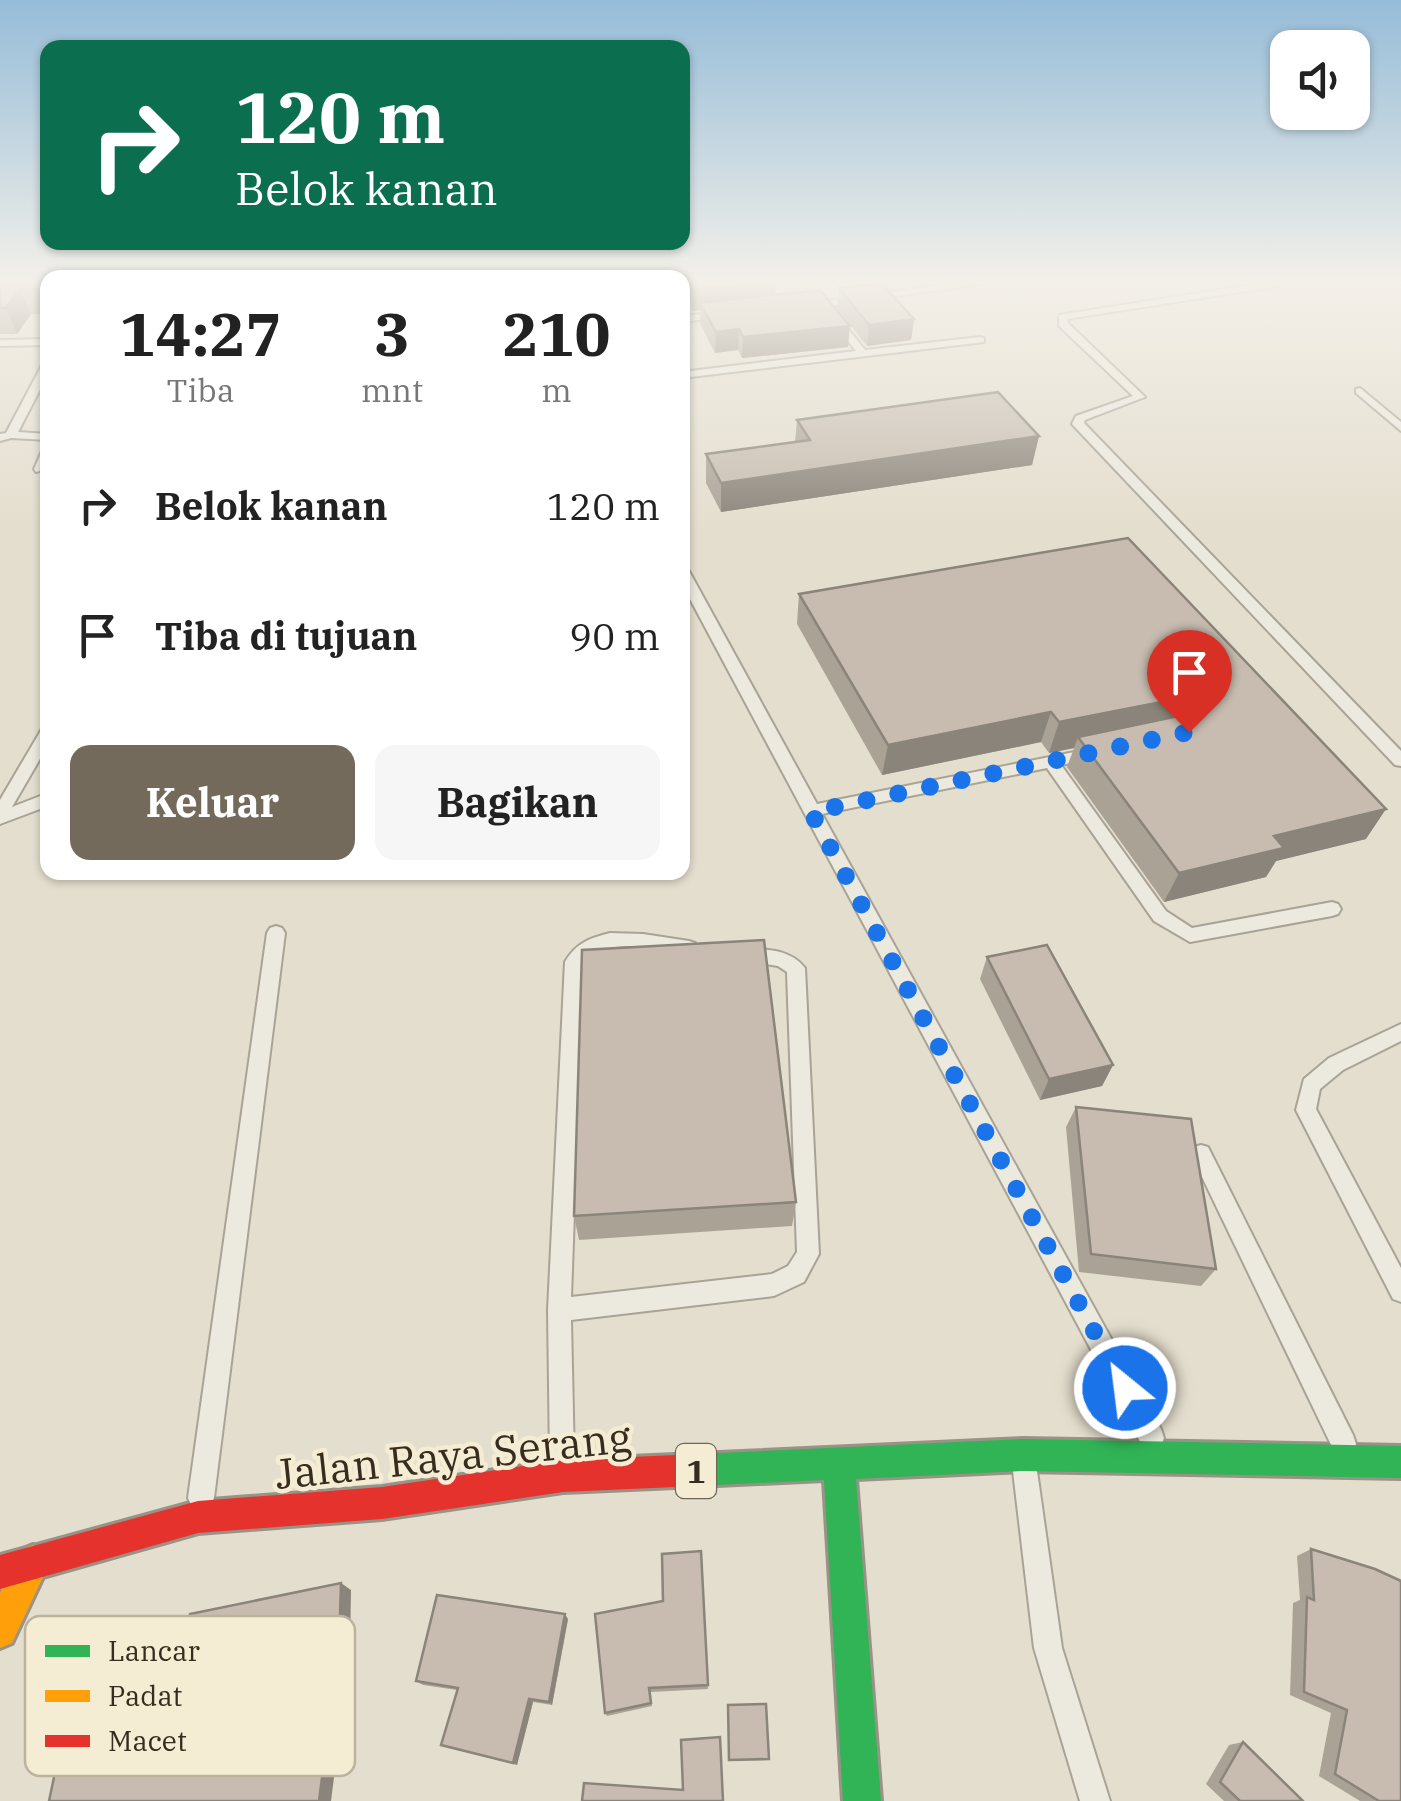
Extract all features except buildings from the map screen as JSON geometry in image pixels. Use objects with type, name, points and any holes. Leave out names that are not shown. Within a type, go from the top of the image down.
[{"type":"main road","name":"Jalan Raya Serang","points":[[0,1572],[198,1517],[382,1503],[563,1476],[1023,1455],[1401,1462]]},
{"type":"main road","points":[[838,1466],[863,1769],[862,1801]]},
{"type":"main road","points":[[0,1631],[33,1562]]},
{"type":"lane","points":[[690,374],[785,363]]},
{"type":"lane","points":[[1105,363],[1140,396],[1080,418],[1078,424],[1401,761]]},
{"type":"lane","points":[[40,376],[6,437],[40,438]]},
{"type":"lane","points":[[1360,391],[1401,428]]},
{"type":"lane","points":[[690,586],[1162,1456]]},
{"type":"lane","points":[[0,816],[40,745]]},
{"type":"lane","points":[[811,812],[1120,747]]},
{"type":"lane","points":[[1051,762],[1160,916],[1190,936],[1332,909]]},
{"type":"lane","points":[[0,816],[40,802]]},
{"type":"lane","points":[[198,1517],[276,933]]},
{"type":"lane","points":[[559,1310],[774,1285],[796,1274],[808,1254],[796,968],[782,959],[622,940],[595,942],[580,951],[574,962],[559,1310],[563,1476]]},
{"type":"lane","points":[[1401,1032],[1336,1064],[1311,1085],[1306,1110],[1401,1291]]},
{"type":"lane","points":[[1201,1154],[1353,1462]]},
{"type":"lane","points":[[1023,1455],[1048,1648],[1095,1801]]},
{"type":"traffic: fast","points":[[675,1471],[1023,1455],[1401,1462]]},
{"type":"traffic: fast","points":[[839,1466],[862,1801]]},
{"type":"traffic: slow","points":[[0,1631],[33,1562]]},
{"type":"traffic: jam","points":[[0,1572],[198,1517],[382,1503],[563,1476],[675,1471]]},
{"type":"route","points":[[1125,1388],[811,812],[1189,732]]}]
